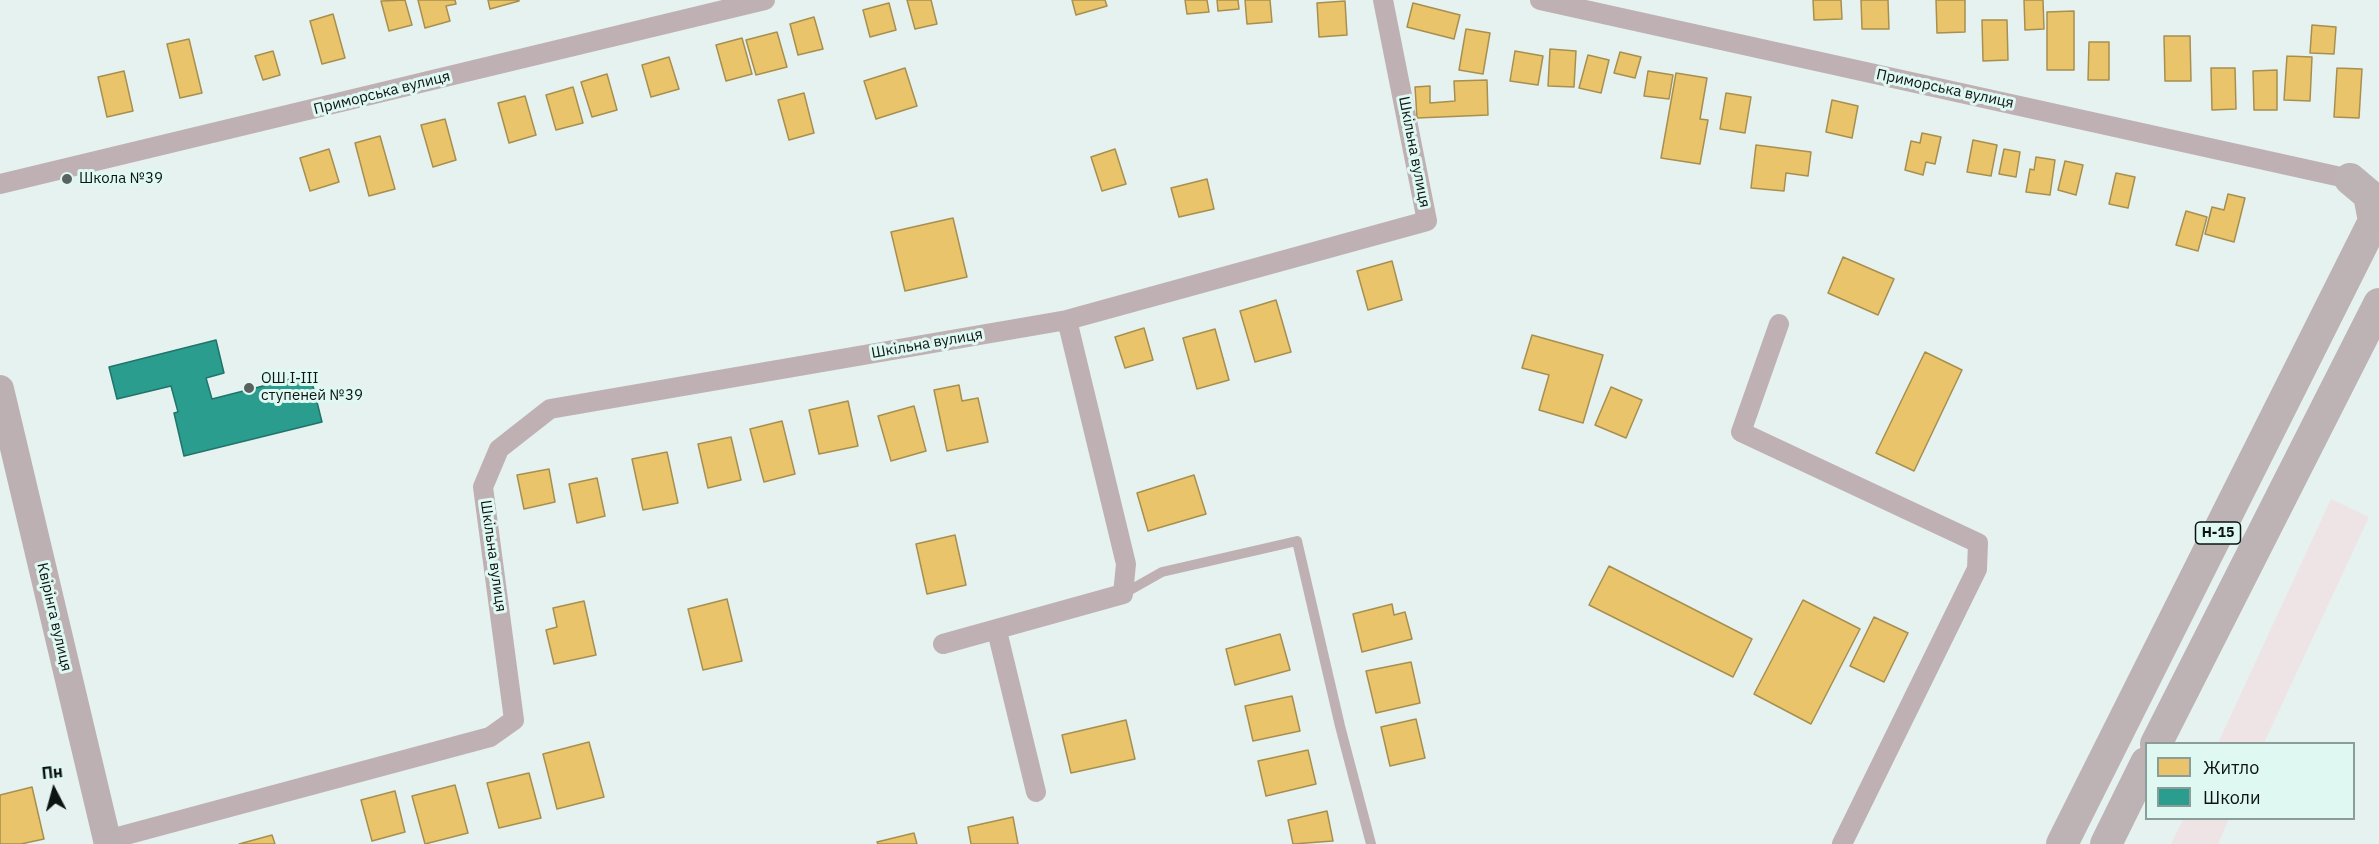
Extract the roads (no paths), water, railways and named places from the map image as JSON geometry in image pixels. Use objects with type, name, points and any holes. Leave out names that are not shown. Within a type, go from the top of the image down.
[{"type":"main road","points":[[2369,181],[2369,195],[2376,216]]},
{"type":"main road","name":"Н-15","points":[[2062,844],[2376,216]]},
{"type":"main road","name":"Н-15","points":[[2158,742],[2379,304]]},
{"type":"main road","points":[[2106,844],[2145,765]]},
{"type":"street","name":"Приморська вулиця","points":[[0,184],[765,0]]},
{"type":"street","name":"Шкільна вулиця","points":[[107,842],[490,737],[514,720],[483,488],[499,449],[550,409],[1067,320],[1427,221],[1383,0]]},
{"type":"street","name":"Приморська вулиця","points":[[1540,0],[2369,181]]},
{"type":"street","points":[[943,644],[997,631],[1123,594],[1126,564],[1067,320]]},
{"type":"street","points":[[1779,324],[1741,432],[1978,543],[1977,569],[1842,844]]},
{"type":"street","name":"Квірінга вулиця","points":[[0,389],[107,842]]},
{"type":"street","points":[[997,631],[1036,792]]},
{"type":"lane","points":[[1123,594],[1162,572],[1297,541],[1340,726],[1371,844]]},
{"type":"place","name":"Школа №39","points":[[67,179]]},
{"type":"place","name":"ОШ I-III ступеней №39","points":[[249,388]]}]
